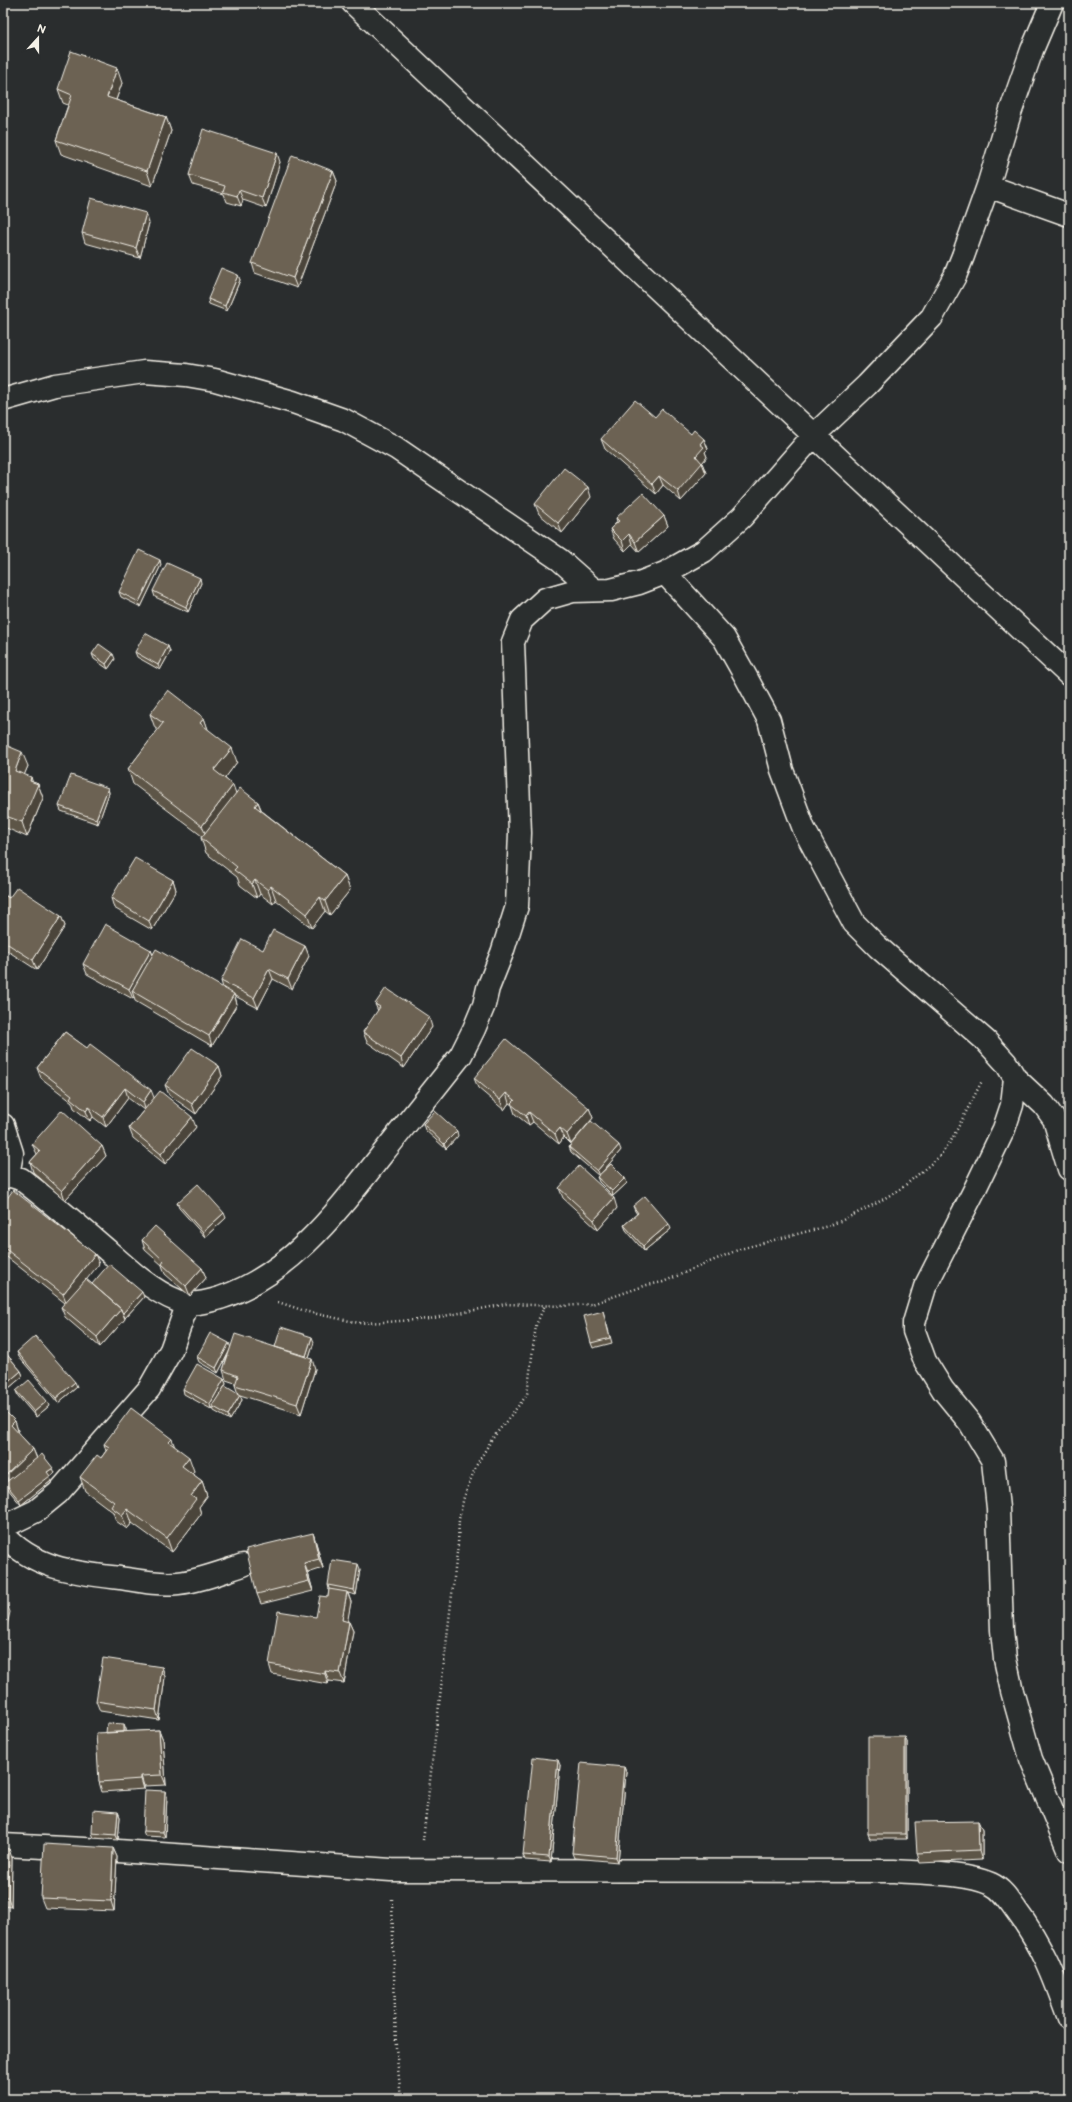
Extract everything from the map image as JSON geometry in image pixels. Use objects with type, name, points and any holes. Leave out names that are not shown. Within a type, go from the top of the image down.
[{"type":"street","points":[[352,3],[1069,675]]},
{"type":"street","points":[[3,1125],[12,1153],[5,1176],[21,1179],[26,1182],[130,1270],[178,1301],[188,1303],[205,1303],[237,1292],[249,1286],[282,1264],[306,1244],[353,1192],[461,1054],[474,1029],[502,953],[517,906],[520,832],[513,642],[522,620],[545,599],[573,591],[611,590],[640,583],[665,573],[704,551],[742,517],[813,436],[867,385],[932,317],[955,276],[988,186],[1017,92],[1052,3]]},
{"type":"street","points":[[988,186],[1069,215]]},
{"type":"street","points":[[3,400],[55,385],[144,372],[186,375],[215,380],[293,402],[344,420],[396,448],[553,556],[594,590]]},
{"type":"street","points":[[665,573],[724,638],[746,677],[769,720],[782,770],[804,829],[854,923],[878,947],[971,1027],[1006,1063],[1015,1078],[1044,1105],[1054,1119],[1069,1169]]},
{"type":"street","points":[[1015,1078],[1012,1105],[1004,1129],[925,1287],[916,1315],[914,1331],[924,1361],[943,1390],[970,1423],[993,1461],[998,1508],[1002,1630],[1005,1659],[1012,1691],[1031,1759],[1069,1850]]},
{"type":"street","points":[[3,1527],[36,1511],[58,1493],[149,1389],[171,1350],[188,1303]]},
{"type":"street","points":[[3,1534],[18,1549],[37,1560],[60,1569],[149,1582],[178,1583],[243,1566]]},
{"type":"street","points":[[3,1845],[391,1870],[894,1871],[951,1875],[991,1884],[1004,1894],[1032,1932],[1046,1957],[1069,2018]]},
{"type":"path","points":[[249,1286],[268,1299],[308,1312],[359,1323],[429,1319],[506,1304],[592,1304],[634,1289],[676,1278],[740,1249],[828,1226],[877,1203],[904,1187],[940,1157],[966,1114],[996,1053]]},
{"type":"path","points":[[419,1869],[458,1544],[459,1519],[464,1497],[476,1466],[492,1439],[527,1395],[536,1325],[545,1305]]},
{"type":"path","points":[[391,1870],[396,2047],[400,2099]]},
{"type":"building","points":[[71,51],[117,68],[107,97],[166,117],[147,171],[56,140],[72,95],[58,89]]},
{"type":"building","points":[[203,129],[277,153],[262,198],[239,190],[237,196],[223,192],[225,186],[189,175]]},
{"type":"building","points":[[292,155],[333,171],[293,278],[252,263]]},
{"type":"building","points":[[91,198],[146,213],[136,248],[82,233]]},
{"type":"building","points":[[221,268],[238,275],[225,306],[208,299]]},
{"type":"building","points":[[635,400],[655,417],[662,409],[691,434],[694,430],[704,439],[700,444],[704,447],[696,456],[702,463],[678,491],[659,476],[652,484],[601,439]]},
{"type":"building","points":[[564,468],[588,487],[558,523],[535,504]]},
{"type":"building","points":[[643,493],[664,516],[635,542],[629,534],[622,541],[610,529],[619,521],[616,518]]},
{"type":"building","points":[[139,550],[160,560],[139,602],[119,592]]},
{"type":"building","points":[[167,563],[200,578],[186,607],[153,591]]},
{"type":"building","points":[[145,633],[168,646],[158,665],[135,652]]},
{"type":"building","points":[[99,644],[113,654],[106,664],[92,654]]},
{"type":"building","points":[[168,690],[204,718],[200,723],[232,748],[214,770],[233,785],[202,826],[128,769],[163,723],[150,714]]},
{"type":"building","points":[[3,744],[22,752],[15,771],[31,777],[30,781],[38,784],[22,822],[3,815]]},
{"type":"building","points":[[71,775],[108,788],[96,819],[59,806]]},
{"type":"building","points":[[240,788],[258,802],[255,806],[345,876],[325,901],[320,897],[307,914],[271,886],[268,890],[255,880],[252,884],[234,870],[237,867],[201,838]]},
{"type":"building","points":[[135,858],[173,880],[149,921],[111,898]]},
{"type":"building","points":[[17,887],[61,916],[33,960],[3,941],[3,894],[9,898]]},
{"type":"building","points":[[105,924],[151,950],[129,989],[83,964]]},
{"type":"building","points":[[273,930],[305,946],[288,979],[269,969],[254,998],[221,981],[242,939],[263,950]]},
{"type":"building","points":[[156,949],[234,994],[209,1036],[132,991]]},
{"type":"building","points":[[386,988],[429,1017],[401,1058],[363,1032],[380,1007],[375,1004]]},
{"type":"building","points":[[65,1032],[87,1048],[90,1044],[151,1090],[143,1102],[125,1088],[103,1117],[89,1107],[86,1111],[70,1098],[72,1095],[37,1068]]},
{"type":"building","points":[[506,1039],[589,1108],[567,1134],[560,1128],[555,1134],[529,1112],[526,1116],[511,1104],[515,1100],[506,1093],[500,1100],[474,1078]]},
{"type":"building","points":[[192,1048],[219,1066],[192,1104],[165,1085]]},
{"type":"building","points":[[160,1091],[192,1117],[161,1154],[129,1128]]},
{"type":"building","points":[[62,1110],[102,1146],[62,1191],[30,1162],[40,1151],[32,1144]]},
{"type":"building","points":[[435,1111],[457,1131],[444,1144],[423,1124]]},
{"type":"building","points":[[591,1121],[619,1145],[597,1171],[569,1147]]},
{"type":"building","points":[[611,1164],[625,1178],[612,1191],[597,1177]]},
{"type":"building","points":[[579,1166],[614,1198],[594,1220],[559,1188]]},
{"type":"building","points":[[198,1184],[224,1213],[203,1232],[177,1203]]},
{"type":"building","points":[[13,1190],[95,1254],[63,1294],[3,1247],[3,1204]]},
{"type":"building","points":[[645,1196],[669,1224],[643,1246],[624,1225],[638,1213],[633,1206]]},
{"type":"building","points":[[155,1226],[202,1268],[186,1286],[162,1264],[164,1261],[142,1240]]},
{"type":"building","points":[[109,1264],[142,1292],[123,1313],[121,1309],[92,1284]]},
{"type":"building","points":[[86,1279],[121,1309],[97,1337],[61,1307]]},
{"type":"building","points":[[603,1311],[610,1338],[591,1343],[584,1316]]},
{"type":"building","points":[[281,1327],[312,1337],[306,1356],[275,1347]]},
{"type":"building","points":[[210,1333],[229,1343],[216,1368],[197,1357]]},
{"type":"building","points":[[235,1334],[312,1359],[297,1404],[235,1385],[238,1376],[223,1370]]},
{"type":"building","points":[[35,1336],[75,1382],[56,1398],[17,1352]]},
{"type":"building","points":[[3,1350],[21,1371],[7,1383],[3,1379]]},
{"type":"building","points":[[197,1364],[224,1379],[210,1404],[183,1389]]},
{"type":"building","points":[[29,1380],[47,1401],[34,1412],[16,1391]]},
{"type":"building","points":[[225,1386],[240,1395],[228,1415],[212,1406]]},
{"type":"building","points":[[131,1408],[172,1439],[169,1442],[189,1457],[182,1466],[202,1481],[191,1496],[196,1499],[167,1538],[127,1509],[122,1515],[111,1507],[114,1502],[80,1477],[97,1455],[101,1458],[109,1447],[104,1444]]},
{"type":"building","points":[[3,1409],[15,1421],[11,1425],[33,1449],[6,1475],[3,1471]]},
{"type":"building","points":[[42,1454],[53,1468],[47,1472],[50,1476],[19,1500],[5,1483]]},
{"type":"building","points":[[313,1533],[319,1559],[304,1563],[309,1581],[257,1594],[246,1549]]},
{"type":"building","points":[[332,1560],[358,1564],[354,1590],[328,1585]]},
{"type":"building","points":[[329,1589],[347,1592],[342,1620],[349,1622],[340,1673],[325,1671],[325,1674],[269,1664],[278,1611],[316,1617],[320,1596],[328,1597]]},
{"type":"building","points":[[3,1601],[6,1602],[3,1617]]},
{"type":"building","points":[[103,1658],[162,1667],[156,1710],[96,1701]]},
{"type":"building","points":[[107,1723],[124,1724],[124,1732],[106,1733]]},
{"type":"building","points":[[159,1730],[162,1775],[141,1776],[141,1779],[99,1782],[96,1733]]},
{"type":"building","points":[[868,1737],[905,1737],[905,1834],[868,1834]]},
{"type":"building","points":[[533,1757],[558,1760],[549,1857],[523,1855]]},
{"type":"building","points":[[581,1763],[624,1767],[616,1857],[572,1853]]},
{"type":"building","points":[[145,1790],[165,1791],[163,1832],[143,1831]]},
{"type":"building","points":[[93,1810],[118,1812],[116,1835],[92,1833]]},
{"type":"building","points":[[978,1821],[979,1850],[917,1853],[915,1822]]},
{"type":"building","points":[[44,1844],[113,1848],[111,1901],[41,1898]]},
{"type":"building","points":[[3,1848],[9,1849],[8,1897],[3,1897]]}]
